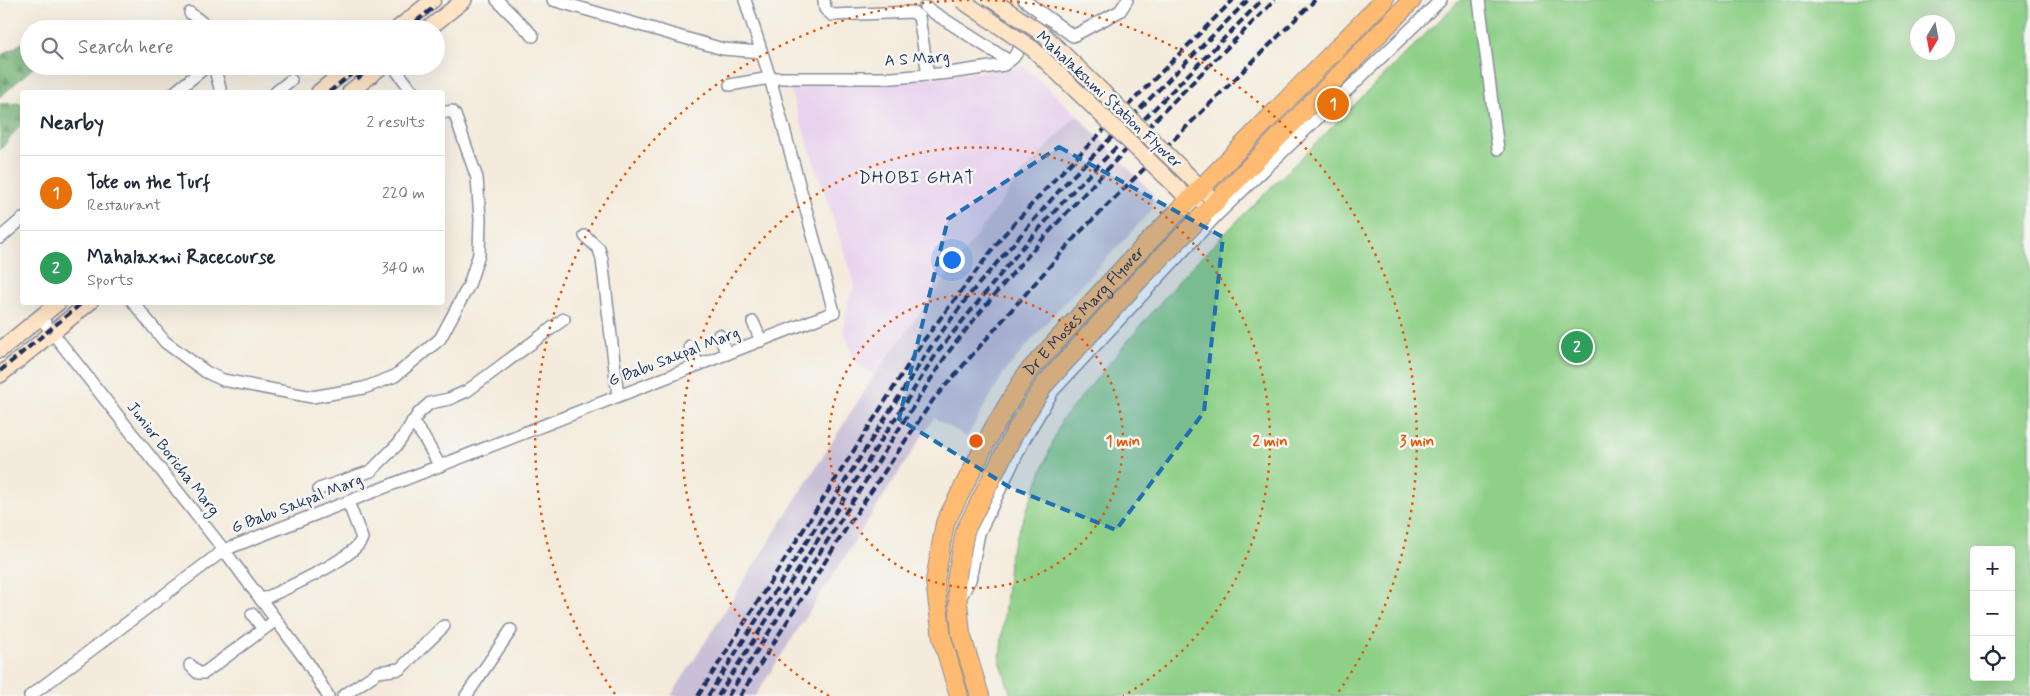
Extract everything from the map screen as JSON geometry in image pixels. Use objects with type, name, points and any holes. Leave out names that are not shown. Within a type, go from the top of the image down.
[{"type":"main road","points":[[408,20],[433,0]]},
{"type":"main road","points":[[439,20],[464,0]]},
{"type":"main road","name":"Mahalakshmi Station Flyover","points":[[961,0],[1033,49],[1210,208]]},
{"type":"main road","name":"Mahalakshmi Station Flyover","points":[[992,0],[1043,34],[1195,194]]},
{"type":"main road","name":"Dr E Moses Marg Flyover","points":[[959,696],[942,638],[935,581],[945,523],[985,444],[1027,372],[1195,194],[1384,0]]},
{"type":"main road","name":"Dr E Moses Marg Flyover","points":[[980,696],[961,634],[957,604],[956,580],[965,531],[1014,434],[1044,385],[1140,279],[1412,0]]},
{"type":"main road","points":[[321,90],[340,75]]},
{"type":"main road","points":[[352,90],[371,75]]},
{"type":"main road","points":[[0,350],[55,305]]},
{"type":"main road","points":[[0,375],[86,305]]},
{"type":"main road","points":[[18,336],[30,351]]},
{"type":"street","points":[[497,0],[533,36]]},
{"type":"street","points":[[553,0],[723,49],[762,52]]},
{"type":"street","name":"G Babu Sakpal Marg","points":[[30,696],[224,550],[834,312],[770,78],[745,0]]},
{"type":"street","points":[[824,0],[825,10],[832,14],[913,12],[919,17],[928,75]]},
{"type":"street","points":[[1024,0],[1043,16],[1073,36],[1120,11],[1127,0]]},
{"type":"street","points":[[957,604],[970,580],[979,532],[1024,440],[1053,392],[1216,216],[1441,0]]},
{"type":"street","points":[[1479,0],[1498,149]]},
{"type":"street","points":[[925,7],[1009,61],[1043,16]]},
{"type":"street","points":[[190,13],[199,20]]},
{"type":"street","name":"A S Marg","points":[[730,86],[770,78],[893,78],[928,75],[1004,65],[1009,61]]},
{"type":"street","points":[[177,90],[196,75]]},
{"type":"street","points":[[216,75],[220,90]]},
{"type":"street","points":[[400,75],[411,90]]},
{"type":"street","points":[[135,305],[164,342],[206,372],[223,380],[312,397],[364,388],[395,376],[440,339],[469,285],[479,254],[480,219],[477,178],[455,115],[452,112],[445,113]]},
{"type":"street","points":[[0,238],[20,221]]},
{"type":"street","points":[[585,236],[598,250],[602,259],[618,396]]},
{"type":"street","name":"Junior Boricha Marg","points":[[40,318],[224,550],[308,663],[328,696]]},
{"type":"street","points":[[319,489],[372,471],[397,445],[418,413],[430,403],[449,399],[467,391],[564,319]]},
{"type":"street","points":[[753,322],[761,340]]},
{"type":"street","points":[[719,335],[727,354]]},
{"type":"street","points":[[690,346],[698,365]]},
{"type":"street","points":[[412,422],[423,436],[440,466]]},
{"type":"street","points":[[372,471],[380,489]]},
{"type":"street","points":[[261,600],[311,578],[355,549],[362,538],[348,502]]},
{"type":"street","points":[[252,614],[263,629]]},
{"type":"street","points":[[190,665],[198,673],[204,673],[276,620]]},
{"type":"street","points":[[343,696],[378,672],[400,669],[444,626]]},
{"type":"street","points":[[466,696],[511,630]]},
{"type":"highlighted area","points":[[1059,147],[1223,237],[1204,412],[1116,530],[1011,488],[899,419],[948,219]]},
{"type":"shaded area","name":"DHOBI GHAT","points":[[1025,67],[1077,115],[1021,174],[874,376],[854,360],[844,330],[848,301],[855,284],[787,81],[928,78]]},
{"type":"shaded area","points":[[1077,115],[1152,193],[1152,210],[1055,313],[1005,371],[967,437],[934,418],[755,696],[671,696],[874,376],[1021,174]]},
{"type":"green space","points":[[1460,0],[2030,0],[2030,696],[1011,696],[1000,660],[1010,553],[1061,421],[1185,273]]},
{"type":"green space","points":[[20,44],[20,75],[25,75],[0,97],[0,56]]},
{"type":"green space","points":[[20,103],[20,125],[0,150],[0,104]]},
{"type":"railway","points":[[698,696],[924,340],[1002,237],[1056,178],[1233,0]]},
{"type":"railway","points":[[708,696],[932,345],[970,294],[1064,185],[1248,0]]},
{"type":"railway","points":[[718,696],[939,350],[1022,248],[1071,193],[1262,0]]},
{"type":"railway","points":[[728,696],[947,354],[985,306],[1064,216],[1275,0]]},
{"type":"railway","points":[[740,696],[849,524],[933,400],[1077,235],[1315,0]]},
{"type":"railway","points":[[418,20],[435,6]]},
{"type":"railway","points":[[331,90],[350,75]]},
{"type":"railway","points":[[357,79],[362,75]]},
{"type":"railway","points":[[0,371],[79,305]]},
{"type":"place","name":"Tote on the Turf","points":[[1333,104]]},
{"type":"place","name":"Mahalaxmi Racecourse","points":[[1577,347]]},
{"type":"district","name":"DHOBI GHAT","points":[[917,178]]}]
